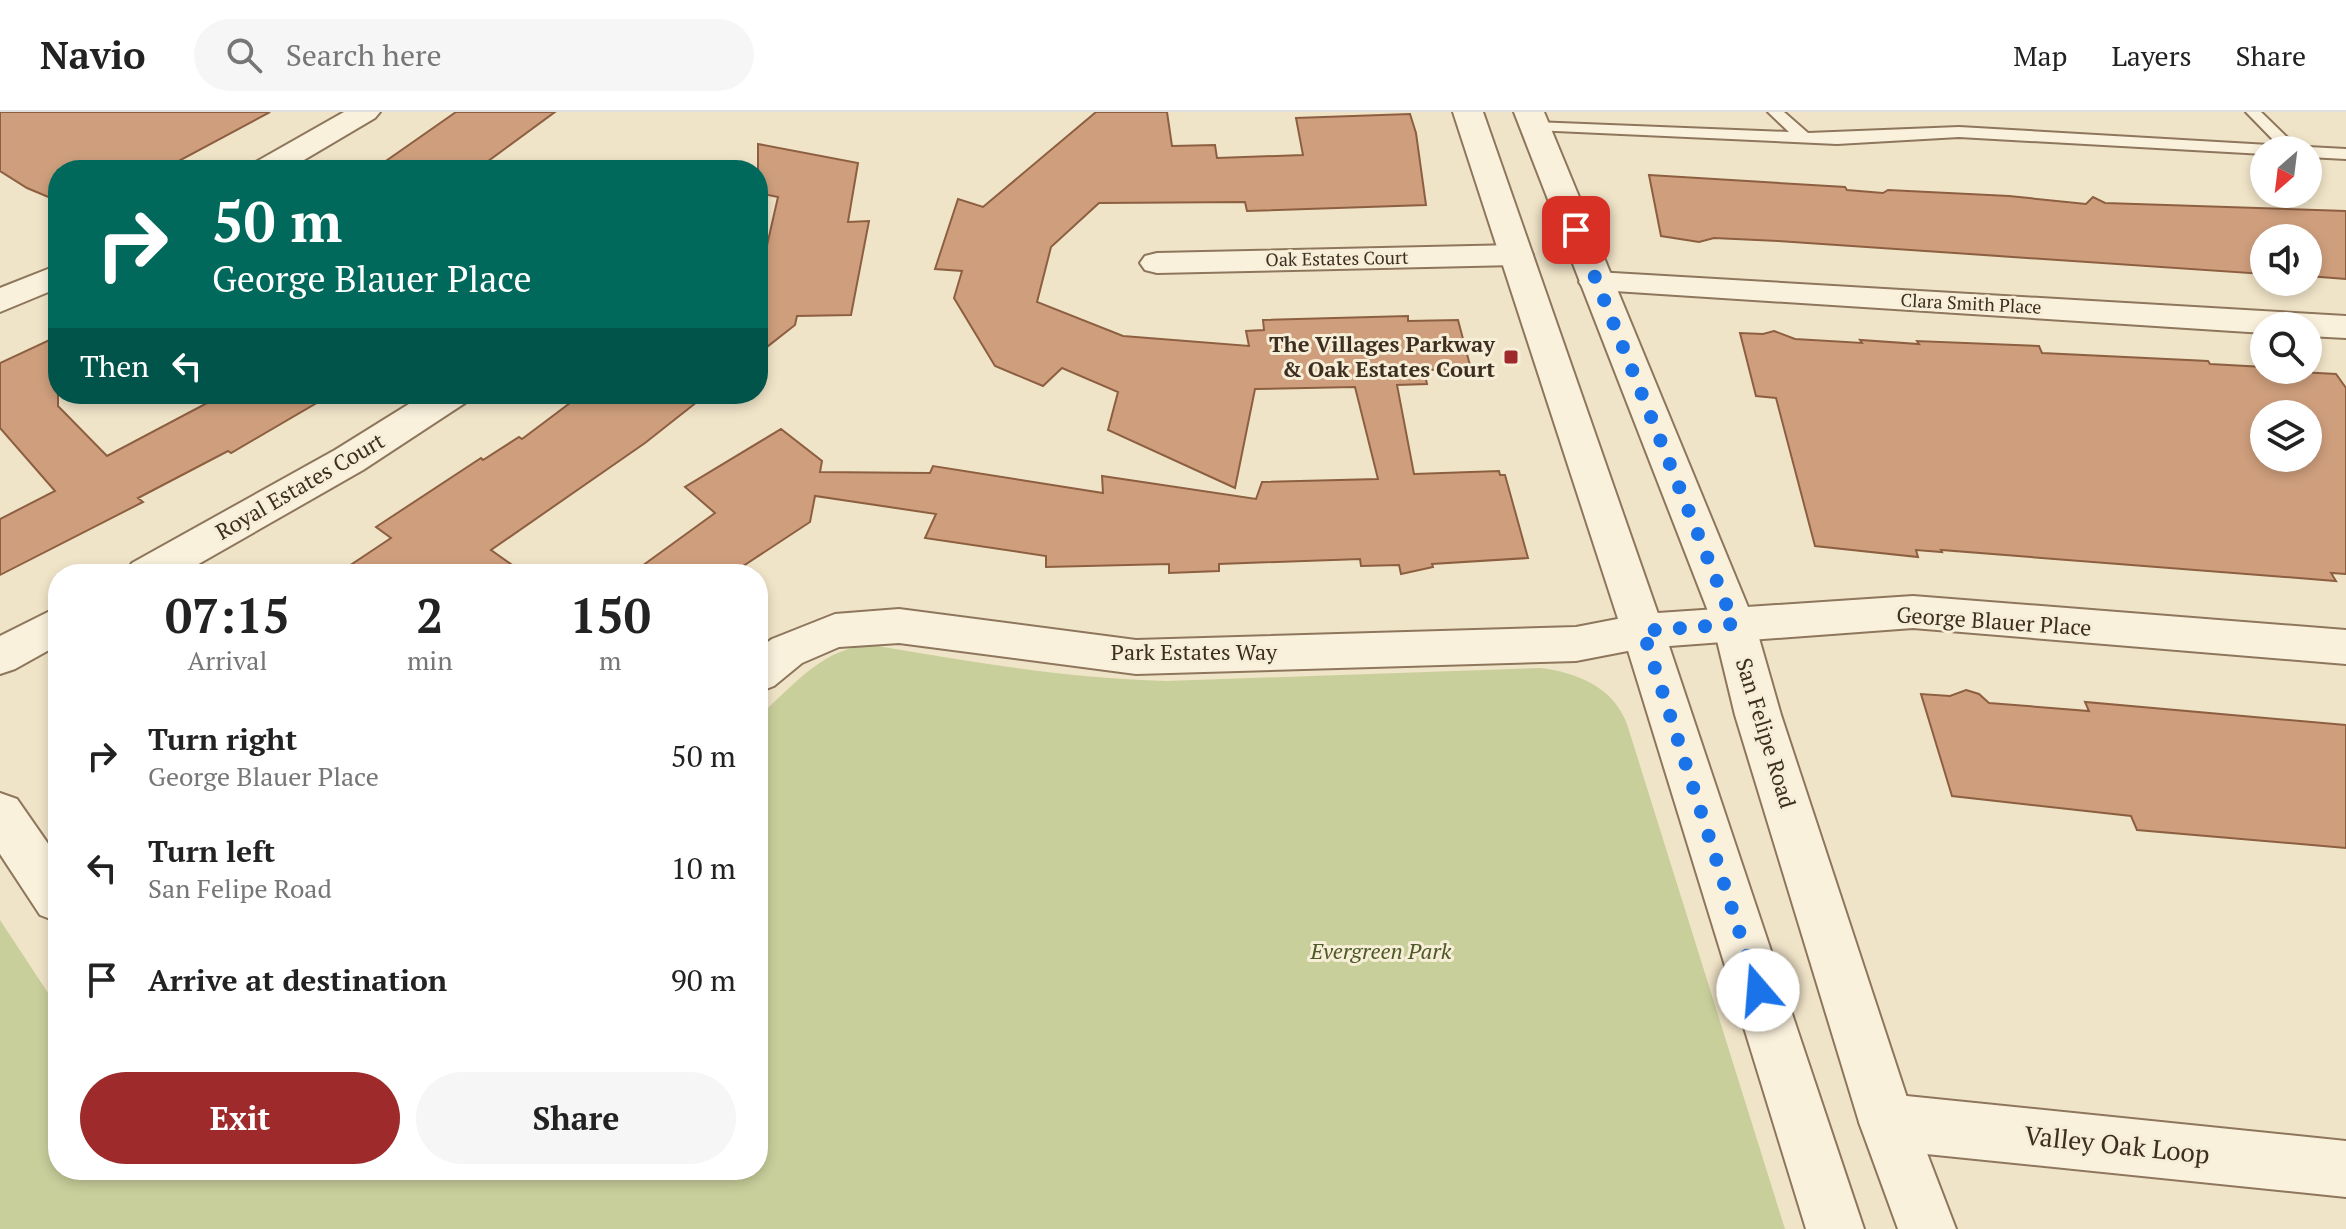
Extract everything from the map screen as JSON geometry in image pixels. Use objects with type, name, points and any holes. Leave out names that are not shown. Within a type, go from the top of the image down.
[{"type":"street","points":[[282,160],[365,112]]},
{"type":"street","points":[[1468,112],[1643,631],[1835,1229]]},
{"type":"street","name":"San Felipe Road","points":[[1531,119],[1734,624],[1758,715],[1887,1122],[1927,1229]]},
{"type":"street","name":"Oak Estates Court","points":[[1157,263],[1516,255]]},
{"type":"street","points":[[0,301],[48,279]]},
{"type":"street","name":"Clara Smith Place","points":[[1596,282],[2346,327]]},
{"type":"street","name":"Royal Estates Court","points":[[165,564],[349,460],[436,404]]},
{"type":"street","name":"George Blauer Place","points":[[1643,631],[1913,612],[2346,647]]},
{"type":"street","name":"Park Estates Way","points":[[768,666],[787,651],[835,631],[899,626],[1136,657],[1576,644],[1643,631]]},
{"type":"street","points":[[0,657],[48,630]]},
{"type":"street","points":[[0,814],[48,884]]},
{"type":"street","name":"Valley Oak Loop","points":[[1887,1122],[2346,1169]]},
{"type":"lane","points":[[1775,112],[1803,137]]},
{"type":"lane","points":[[2253,112],[2278,136]]},
{"type":"lane","points":[[1531,119],[1837,139],[1959,132],[2250,149]]},
{"type":"lane","points":[[2322,153],[2346,154]]},
{"type":"green space","name":"Evergreen Park","points":[[872,645],[1018,668],[1166,681],[1541,668],[1593,684],[1613,700],[1627,724],[1785,1229],[0,1229],[0,920],[48,993],[48,1180],[768,1180],[768,708],[824,660],[855,647]]},
{"type":"building","points":[[0,112],[270,112],[181,160],[48,160],[48,197],[0,171]]},
{"type":"building","points":[[456,112],[555,112],[490,160],[387,160]]},
{"type":"building","points":[[1096,112],[1167,112],[1172,146],[1215,145],[1217,158],[1303,155],[1296,118],[1410,114],[1416,133],[1426,205],[1247,211],[1245,202],[1099,203],[1051,247],[1037,302],[1123,336],[1249,346],[1246,331],[1264,330],[1263,320],[1408,316],[1408,321],[1458,320],[1471,369],[1424,370],[1427,384],[1397,385],[1414,474],[1499,471],[1500,475],[1505,475],[1528,558],[1432,564],[1433,567],[1401,574],[1399,565],[1361,566],[1360,559],[1219,564],[1219,571],[1169,573],[1169,564],[1046,567],[1046,556],[925,538],[936,514],[815,496],[810,522],[746,564],[645,564],[715,513],[685,487],[781,429],[822,461],[820,472],[930,473],[933,466],[1103,493],[1102,476],[1256,499],[1262,482],[1378,479],[1355,387],[1255,389],[1235,488],[1108,430],[1118,392],[1062,368],[1043,386],[995,366],[954,298],[962,271],[935,269],[958,199],[983,207]]},
{"type":"building","points":[[758,144],[858,163],[848,222],[869,221],[851,315],[797,316],[795,325],[768,346],[768,241],[778,197],[768,195],[768,160],[758,160]]},
{"type":"building","points":[[1649,175],[1845,187],[1847,190],[1883,193],[1888,190],[2009,196],[2086,204],[2093,197],[2105,203],[2346,211],[2346,279],[2322,277],[2322,224],[2250,224],[2250,273],[1778,241],[1714,238],[1699,242],[1661,236]]},
{"type":"building","points":[[1774,331],[1795,339],[1862,343],[1860,340],[2039,346],[2042,353],[2208,361],[2210,364],[2250,366],[2250,384],[2322,384],[2322,373],[2336,374],[2346,388],[2346,574],[2331,573],[2336,581],[1941,550],[1916,550],[1918,557],[1815,546],[1776,398],[1756,396],[1740,333]]},
{"type":"building","points":[[48,341],[48,404],[58,404],[107,456],[205,404],[315,404],[231,453],[228,451],[138,498],[143,502],[0,575],[0,519],[55,491],[0,428],[0,363]]},
{"type":"building","points":[[569,404],[694,404],[645,443],[491,550],[511,564],[352,564],[391,538],[376,527],[481,458],[483,460],[519,437],[522,439]]},
{"type":"building","points":[[1966,690],[1979,694],[1989,703],[2089,711],[2085,702],[2346,725],[2346,848],[2137,830],[2131,816],[1952,796],[1921,694],[1950,696]]},
{"type":"place","name":"The Villages Parkway & Oak Estates Court","points":[[1511,357]]},
{"type":"route","points":[[1576,230],[1734,624],[1643,631],[1758,990]]}]
